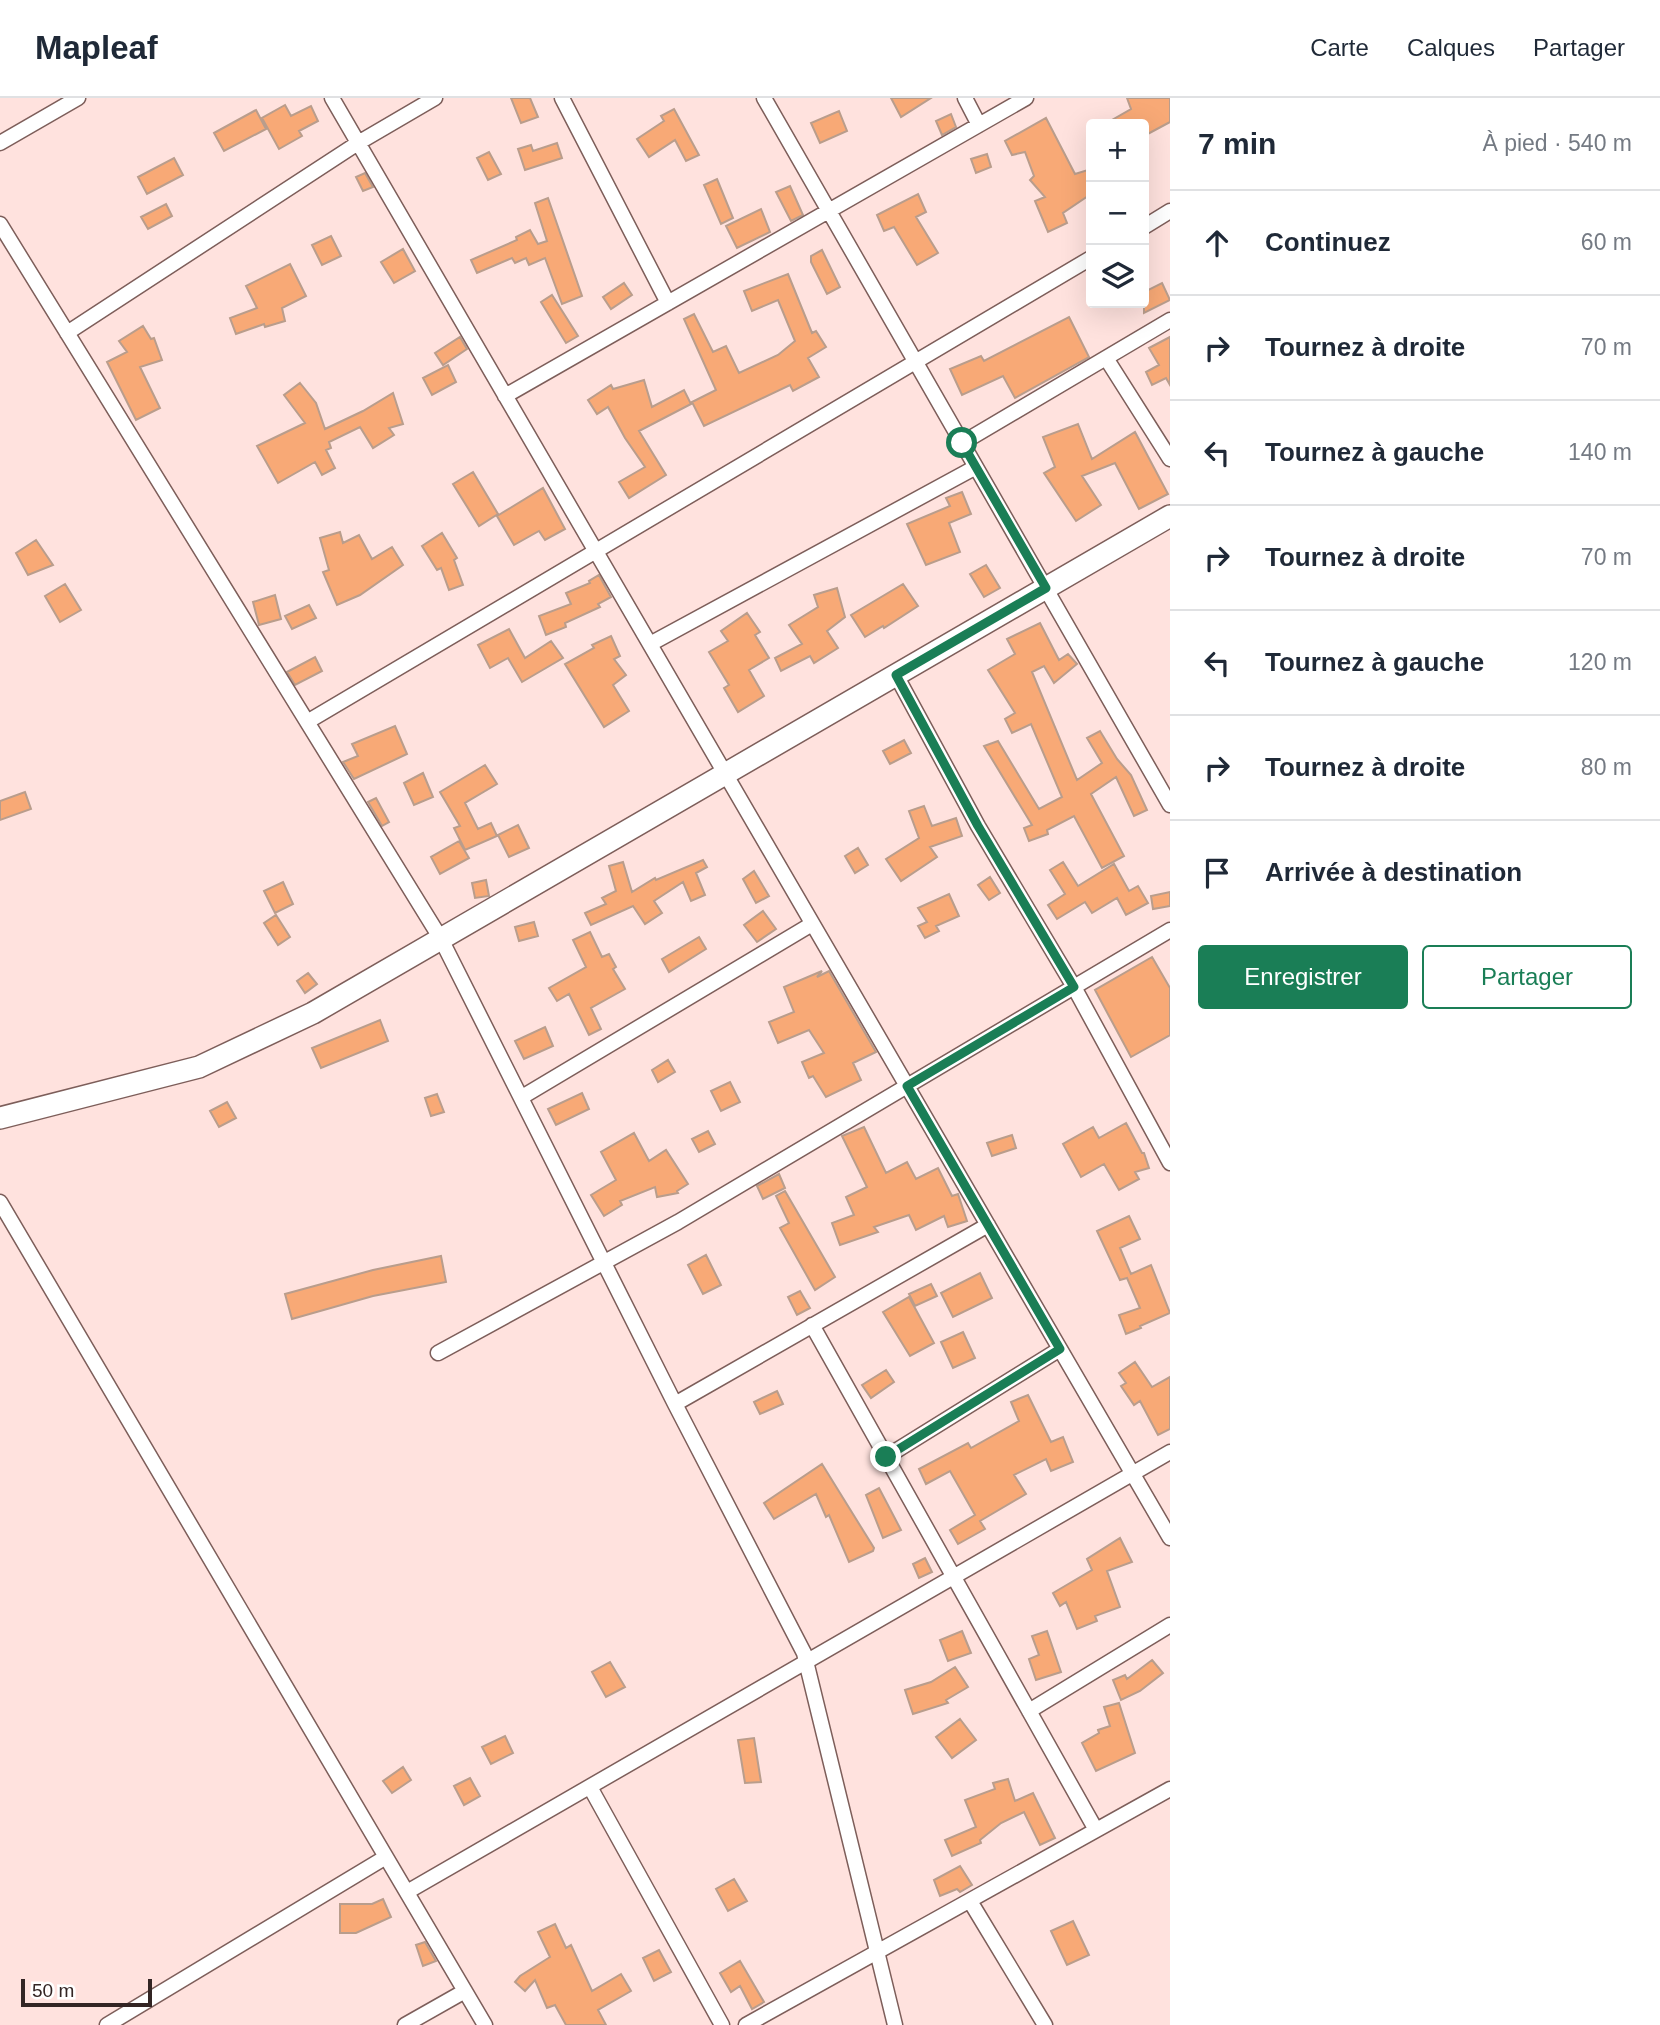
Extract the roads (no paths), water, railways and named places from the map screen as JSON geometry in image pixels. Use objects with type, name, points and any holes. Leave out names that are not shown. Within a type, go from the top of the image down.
[{"type":"street","points":[[0,143],[78,98]]},
{"type":"street","points":[[332,98],[1170,1538]]},
{"type":"street","points":[[67,333],[358,143],[435,98]]},
{"type":"street","points":[[562,98],[668,303]]},
{"type":"street","points":[[764,98],[1170,805]]},
{"type":"street","points":[[964,98],[979,125]]},
{"type":"street","points":[[505,396],[1026,98]]},
{"type":"street","points":[[1149,224],[1170,211]]},
{"type":"street","points":[[0,224],[441,939],[675,1404],[804,1653],[895,2025]]},
{"type":"street","points":[[307,722],[1086,261]]},
{"type":"street","points":[[962,443],[1170,320]]},
{"type":"street","points":[[1106,358],[1170,459]]},
{"type":"street","points":[[650,644],[976,467]]},
{"type":"street","points":[[0,1118],[199,1067],[313,1013],[1170,516]]},
{"type":"street","points":[[896,675],[978,826],[1074,987],[1170,1163]]},
{"type":"street","points":[[522,1097],[812,923]]},
{"type":"street","points":[[438,1353],[678,1222],[1170,930]]},
{"type":"street","points":[[0,1202],[485,2025]]},
{"type":"street","points":[[675,1404],[988,1224]]},
{"type":"street","points":[[812,1325],[1096,1830]]},
{"type":"street","points":[[886,1457],[1060,1349]]},
{"type":"street","points":[[407,1892],[1170,1452]]},
{"type":"street","points":[[1029,1711],[1170,1625]]},
{"type":"street","points":[[590,1787],[722,2025]]},
{"type":"street","points":[[746,2025],[1170,1789]]},
{"type":"street","points":[[107,2025],[386,1857]]},
{"type":"street","points":[[970,1901],[1045,2025]]},
{"type":"street","points":[[405,2025],[465,1991]]}]
